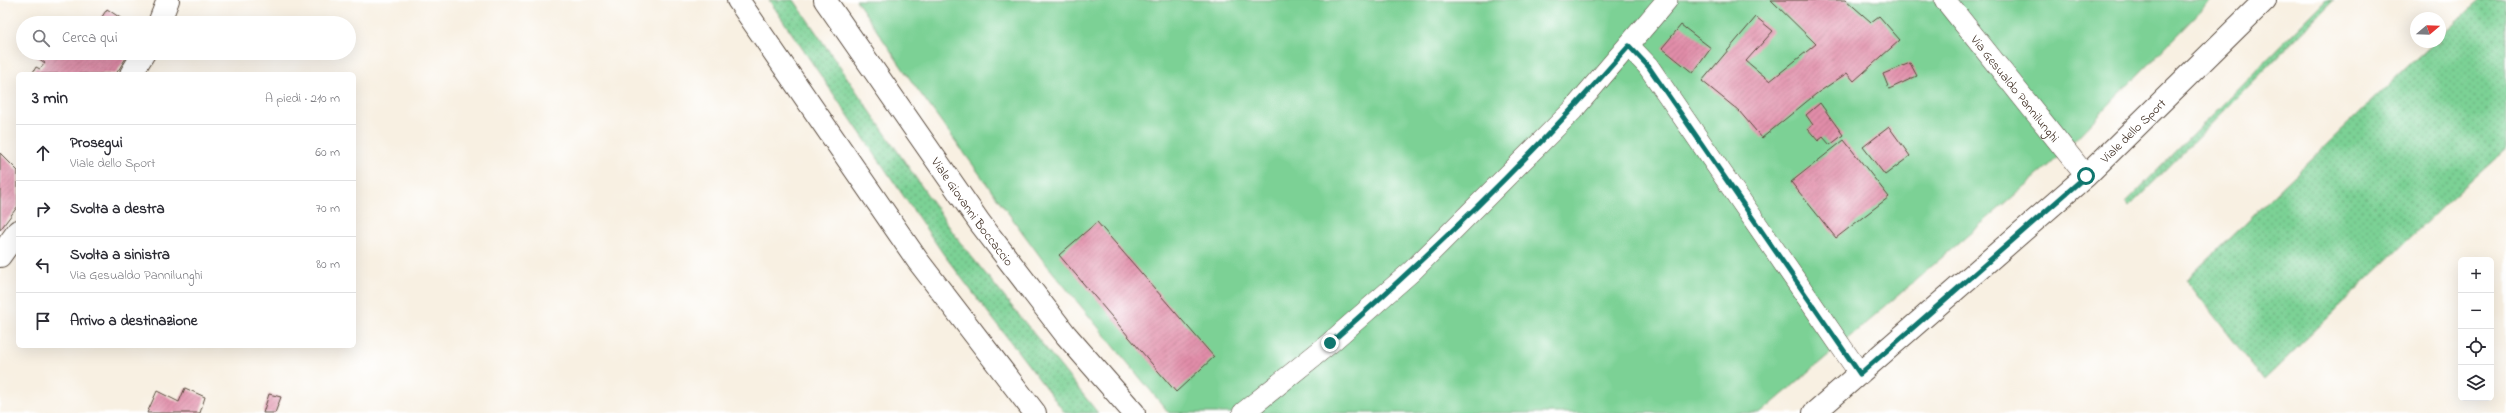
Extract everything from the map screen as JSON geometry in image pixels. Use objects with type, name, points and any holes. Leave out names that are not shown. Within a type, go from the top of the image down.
[{"type":"main road","points":[[162,16],[168,0]]},
{"type":"main road","points":[[738,0],[918,261],[1035,413]]},
{"type":"main road","name":"Viale Giovanni Boccaccio","points":[[825,0],[980,223],[1066,335],[1134,413]]},
{"type":"main road","name":"Viale dello Sport","points":[[1814,413],[2086,176],[2265,0]]},
{"type":"main road","points":[[132,72],[140,60]]},
{"type":"main road","points":[[0,256],[16,234]]},
{"type":"lane","points":[[1243,413],[1330,343],[1412,271],[1573,110],[1667,0]]},
{"type":"lane","name":"Via Gesualdo Pannilunghi","points":[[1945,0],[2086,176]]},
{"type":"lane","points":[[1629,46],[1648,66],[1860,374]]},
{"type":"green space","points":[[769,0],[794,0],[959,241],[1098,413],[1065,413],[944,255]]},
{"type":"green space","points":[[856,0],[2211,0],[2052,163],[1761,413],[1169,413],[1042,259],[912,82]]},
{"type":"green space","points":[[2326,0],[2334,0],[2129,207],[2125,203]]},
{"type":"green space","points":[[2480,0],[2506,0],[2506,148],[2449,200],[2264,380],[2186,280],[2428,48],[2446,48],[2446,31]]},
{"type":"building","points":[[1771,0],[1846,0],[1871,22],[1879,16],[1900,40],[1854,81],[1847,73],[1816,94],[1762,138],[1739,111],[1702,81],[1756,17],[1773,31],[1746,61],[1770,81],[1816,44]]},
{"type":"building","points":[[107,9],[118,16],[102,16]]},
{"type":"building","points":[[1681,25],[1711,48],[1693,73],[1662,48]]},
{"type":"building","points":[[41,60],[125,60],[117,72],[33,72],[36,67],[40,69],[45,63]]},
{"type":"building","points":[[1910,63],[1917,76],[1889,89],[1883,74]]},
{"type":"building","points":[[1820,103],[1843,135],[1830,145],[1823,137],[1818,141],[1808,129],[1813,125],[1806,115]]},
{"type":"building","points":[[1889,127],[1910,156],[1885,175],[1863,147]]},
{"type":"building","points":[[1844,140],[1889,197],[1836,238],[1791,182]]},
{"type":"building","points":[[0,153],[16,169],[16,209],[0,230]]},
{"type":"building","points":[[1097,222],[1214,357],[1176,392],[1059,255]]},
{"type":"building","points":[[185,388],[205,397],[200,413],[147,413],[157,391],[179,402]]},
{"type":"building","points":[[269,394],[281,397],[275,413],[263,413]]},
{"type":"route","points":[[1330,343],[1412,271],[1573,110],[1629,46],[1648,66],[1860,374],[2086,176]]}]
